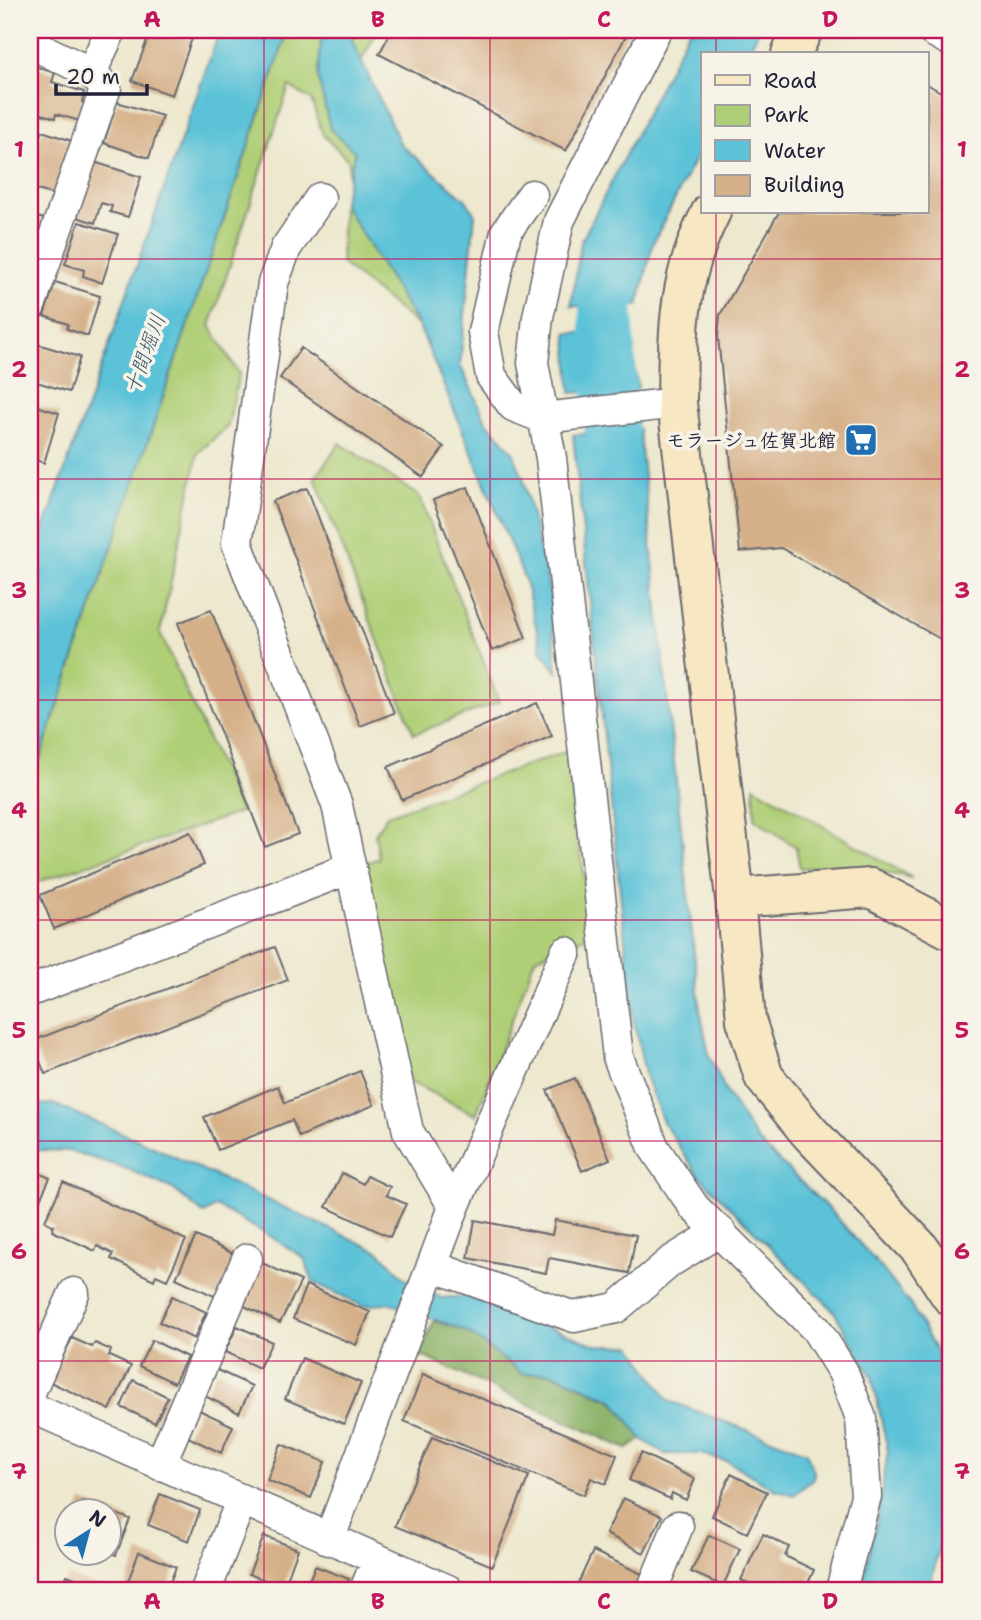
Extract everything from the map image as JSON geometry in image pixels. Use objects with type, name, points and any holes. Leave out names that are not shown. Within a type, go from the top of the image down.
[{"type":"street","points":[[91,73],[111,30]]},
{"type":"street","points":[[656,30],[559,221],[538,317],[533,363],[549,417],[551,458],[618,1056],[654,1148],[694,1207],[816,1329],[844,1372],[861,1418],[866,1496],[841,1590]]},
{"type":"street","points":[[792,52],[803,30]]},
{"type":"street","points":[[931,30],[951,41]]},
{"type":"street","points":[[30,43],[91,73],[106,88],[30,306]]},
{"type":"street","points":[[532,195],[506,232],[483,332],[491,376],[513,406],[549,417],[666,404]]},
{"type":"street","points":[[320,198],[286,248],[273,283],[237,543],[337,805],[408,1131],[454,1207]]},
{"type":"street","points":[[710,214],[684,281],[666,404],[735,898],[746,1020],[764,1077],[809,1132],[920,1249],[951,1296]]},
{"type":"street","points":[[30,991],[351,868]]},
{"type":"street","points":[[735,898],[871,888],[951,929]]},
{"type":"street","points":[[329,1540],[454,1207],[566,952]]},
{"type":"street","points":[[429,1274],[575,1317],[616,1308],[670,1262],[720,1231]]},
{"type":"street","points":[[160,1465],[247,1259]]},
{"type":"street","points":[[30,1392],[74,1293]]},
{"type":"street","points":[[30,1407],[448,1590]]},
{"type":"street","points":[[206,1590],[241,1501]]},
{"type":"street","points":[[652,1590],[678,1526]]},
{"type":"street","points":[[365,1590],[377,1560]]},
{"type":"green space","points":[[288,30],[322,30],[318,76],[330,129],[355,152],[348,180],[349,161],[323,135],[311,100],[289,86],[210,326],[239,374],[228,426],[198,453],[160,633],[241,812],[34,883],[30,889],[30,788]]},
{"type":"green space","points":[[355,30],[378,30],[361,61],[352,41]]},
{"type":"green space","points":[[343,203],[419,326],[341,263]]},
{"type":"green space","points":[[340,443],[419,496],[499,702],[414,734],[315,478]]},
{"type":"green space","points":[[567,751],[592,934],[535,958],[476,1115],[410,1082],[366,863],[379,858],[375,834],[387,815]]},
{"type":"green space","points":[[754,786],[912,878],[851,866],[800,868],[796,847],[755,819]]},
{"type":"green space","points":[[434,1321],[467,1331],[523,1374],[550,1372],[613,1401],[642,1439],[627,1449],[420,1355]]},
{"type":"water","name":"十間堀川","points":[[220,30],[288,30],[30,788],[30,569]]},
{"type":"water","points":[[322,30],[355,30],[352,41],[401,145],[465,199],[475,214],[460,365],[486,421],[513,452],[523,478],[550,593],[557,672],[542,651],[525,580],[419,326],[343,203],[355,152],[330,129],[318,76]]},
{"type":"water","points":[[689,30],[759,30],[748,52],[701,52],[701,147],[653,243],[638,306],[571,306],[581,242]]},
{"type":"water","points":[[629,332],[638,388],[571,393],[567,333]]},
{"type":"water","points":[[639,429],[700,1010],[709,1055],[727,1094],[757,1140],[832,1212],[883,1270],[912,1307],[937,1353],[950,1405],[951,1498],[929,1590],[861,1590],[879,1509],[888,1451],[872,1377],[833,1310],[699,1176],[663,1122],[646,1078],[633,1017],[573,435]]},
{"type":"water","points":[[53,1104],[136,1139],[380,1252],[405,1279],[441,1298],[467,1296],[596,1345],[632,1346],[669,1401],[806,1452],[814,1472],[813,1479],[794,1495],[774,1489],[729,1462],[701,1454],[665,1454],[642,1439],[613,1400],[550,1372],[523,1374],[466,1331],[390,1303],[363,1306],[313,1282],[304,1258],[216,1206],[204,1214],[173,1189],[125,1168],[69,1151],[35,1150],[30,1146],[30,1105]]},
{"type":"building","points":[[151,30],[195,30],[172,95],[132,81]]},
{"type":"building","points":[[392,30],[629,30],[566,151],[379,54]]},
{"type":"building","points":[[30,65],[55,73],[52,82],[84,92],[82,102],[88,105],[83,122],[56,114],[55,118],[38,113],[37,116],[30,114]]},
{"type":"building","name":"モラージュ佐賀北館","points":[[928,85],[951,98],[951,664],[941,658],[949,644],[781,548],[740,552],[718,337],[720,315],[778,214],[928,214]]},
{"type":"building","points":[[117,102],[162,116],[149,158],[104,143]]},
{"type":"building","points":[[42,131],[72,141],[55,195],[30,188],[30,168]]},
{"type":"building","points":[[94,162],[141,177],[128,217],[110,212],[112,206],[101,203],[95,223],[77,217]]},
{"type":"building","points":[[30,215],[44,219],[35,248],[30,247]]},
{"type":"building","points":[[79,222],[118,234],[102,283],[83,276],[84,270],[65,264]]},
{"type":"building","points":[[55,282],[100,296],[88,336],[67,329],[68,324],[44,316]]},
{"type":"building","points":[[31,342],[80,357],[69,392],[37,382],[35,387],[30,385]]},
{"type":"building","points":[[301,348],[444,447],[423,477],[280,378]]},
{"type":"building","points":[[30,404],[59,413],[44,463],[30,458]]},
{"type":"building","points":[[468,487],[526,638],[492,651],[433,500]]},
{"type":"building","points":[[307,488],[394,713],[360,726],[273,501]]},
{"type":"building","points":[[211,610],[298,834],[265,847],[178,623]]},
{"type":"building","points":[[537,703],[552,736],[402,800],[388,767]]},
{"type":"building","points":[[190,832],[204,865],[54,929],[40,895]]},
{"type":"building","points":[[275,947],[288,980],[45,1074],[32,1041]]},
{"type":"building","points":[[360,1071],[374,1105],[299,1137],[292,1120],[218,1150],[204,1117],[278,1086],[285,1103]]},
{"type":"building","points":[[575,1078],[610,1159],[582,1171],[547,1090]]},
{"type":"building","points":[[30,1169],[50,1178],[30,1221]]},
{"type":"building","points":[[342,1173],[363,1184],[367,1176],[390,1187],[386,1195],[406,1204],[390,1237],[326,1207]]},
{"type":"building","points":[[63,1182],[186,1240],[167,1280],[156,1275],[154,1280],[111,1259],[113,1254],[97,1246],[95,1251],[52,1231],[54,1226],[45,1221]]},
{"type":"building","points":[[475,1220],[552,1235],[555,1220],[636,1235],[629,1273],[549,1258],[546,1273],[468,1258]]},
{"type":"building","points":[[196,1236],[236,1255],[216,1297],[176,1278]]},
{"type":"building","points":[[260,1262],[301,1281],[280,1323],[240,1304]]},
{"type":"building","points":[[306,1285],[370,1312],[356,1345],[293,1319]]},
{"type":"building","points":[[172,1296],[206,1312],[194,1339],[159,1322]]},
{"type":"building","points":[[237,1326],[272,1342],[259,1368],[225,1352]]},
{"type":"building","points":[[72,1338],[92,1347],[95,1343],[111,1350],[109,1356],[131,1366],[110,1410],[50,1382]]},
{"type":"building","points":[[152,1340],[187,1357],[174,1383],[139,1366]]},
{"type":"building","points":[[302,1358],[361,1383],[344,1424],[285,1399]]},
{"type":"building","points":[[217,1370],[252,1386],[239,1413],[205,1396]]},
{"type":"building","points":[[423,1374],[617,1455],[606,1484],[591,1478],[584,1495],[404,1421]]},
{"type":"building","points":[[133,1380],[168,1397],[155,1423],[121,1407]]},
{"type":"building","points":[[199,1410],[233,1426],[221,1453],[186,1436]]},
{"type":"building","points":[[432,1437],[529,1476],[492,1566],[395,1526]]},
{"type":"building","points":[[281,1444],[325,1462],[311,1498],[267,1480]]},
{"type":"building","points":[[641,1453],[695,1479],[686,1500],[672,1493],[670,1499],[629,1480]]},
{"type":"building","points":[[731,1474],[767,1492],[747,1533],[712,1516]]},
{"type":"building","points":[[160,1494],[200,1510],[189,1541],[148,1525]]},
{"type":"building","points":[[623,1498],[662,1516],[644,1553],[606,1534]]},
{"type":"building","points":[[122,1516],[130,1519],[122,1540]]},
{"type":"building","points":[[763,1534],[789,1547],[785,1556],[814,1570],[805,1590],[763,1590],[741,1580]]},
{"type":"building","points":[[709,1535],[740,1549],[723,1586],[691,1572]]},
{"type":"building","points":[[264,1536],[298,1549],[284,1587],[249,1574]]},
{"type":"building","points":[[593,1551],[644,1575],[637,1590],[575,1590]]},
{"type":"building","points":[[139,1552],[176,1567],[167,1590],[125,1589]]},
{"type":"building","points":[[315,1566],[349,1579],[344,1590],[305,1590]]},
{"type":"building","points":[[67,1575],[106,1590],[61,1590]]},
{"type":"waterway","points":[[618,506],[613,463],[605,282],[619,234]]},
{"type":"place","name":"モラージュ佐賀北館","points":[[861,440]]}]
